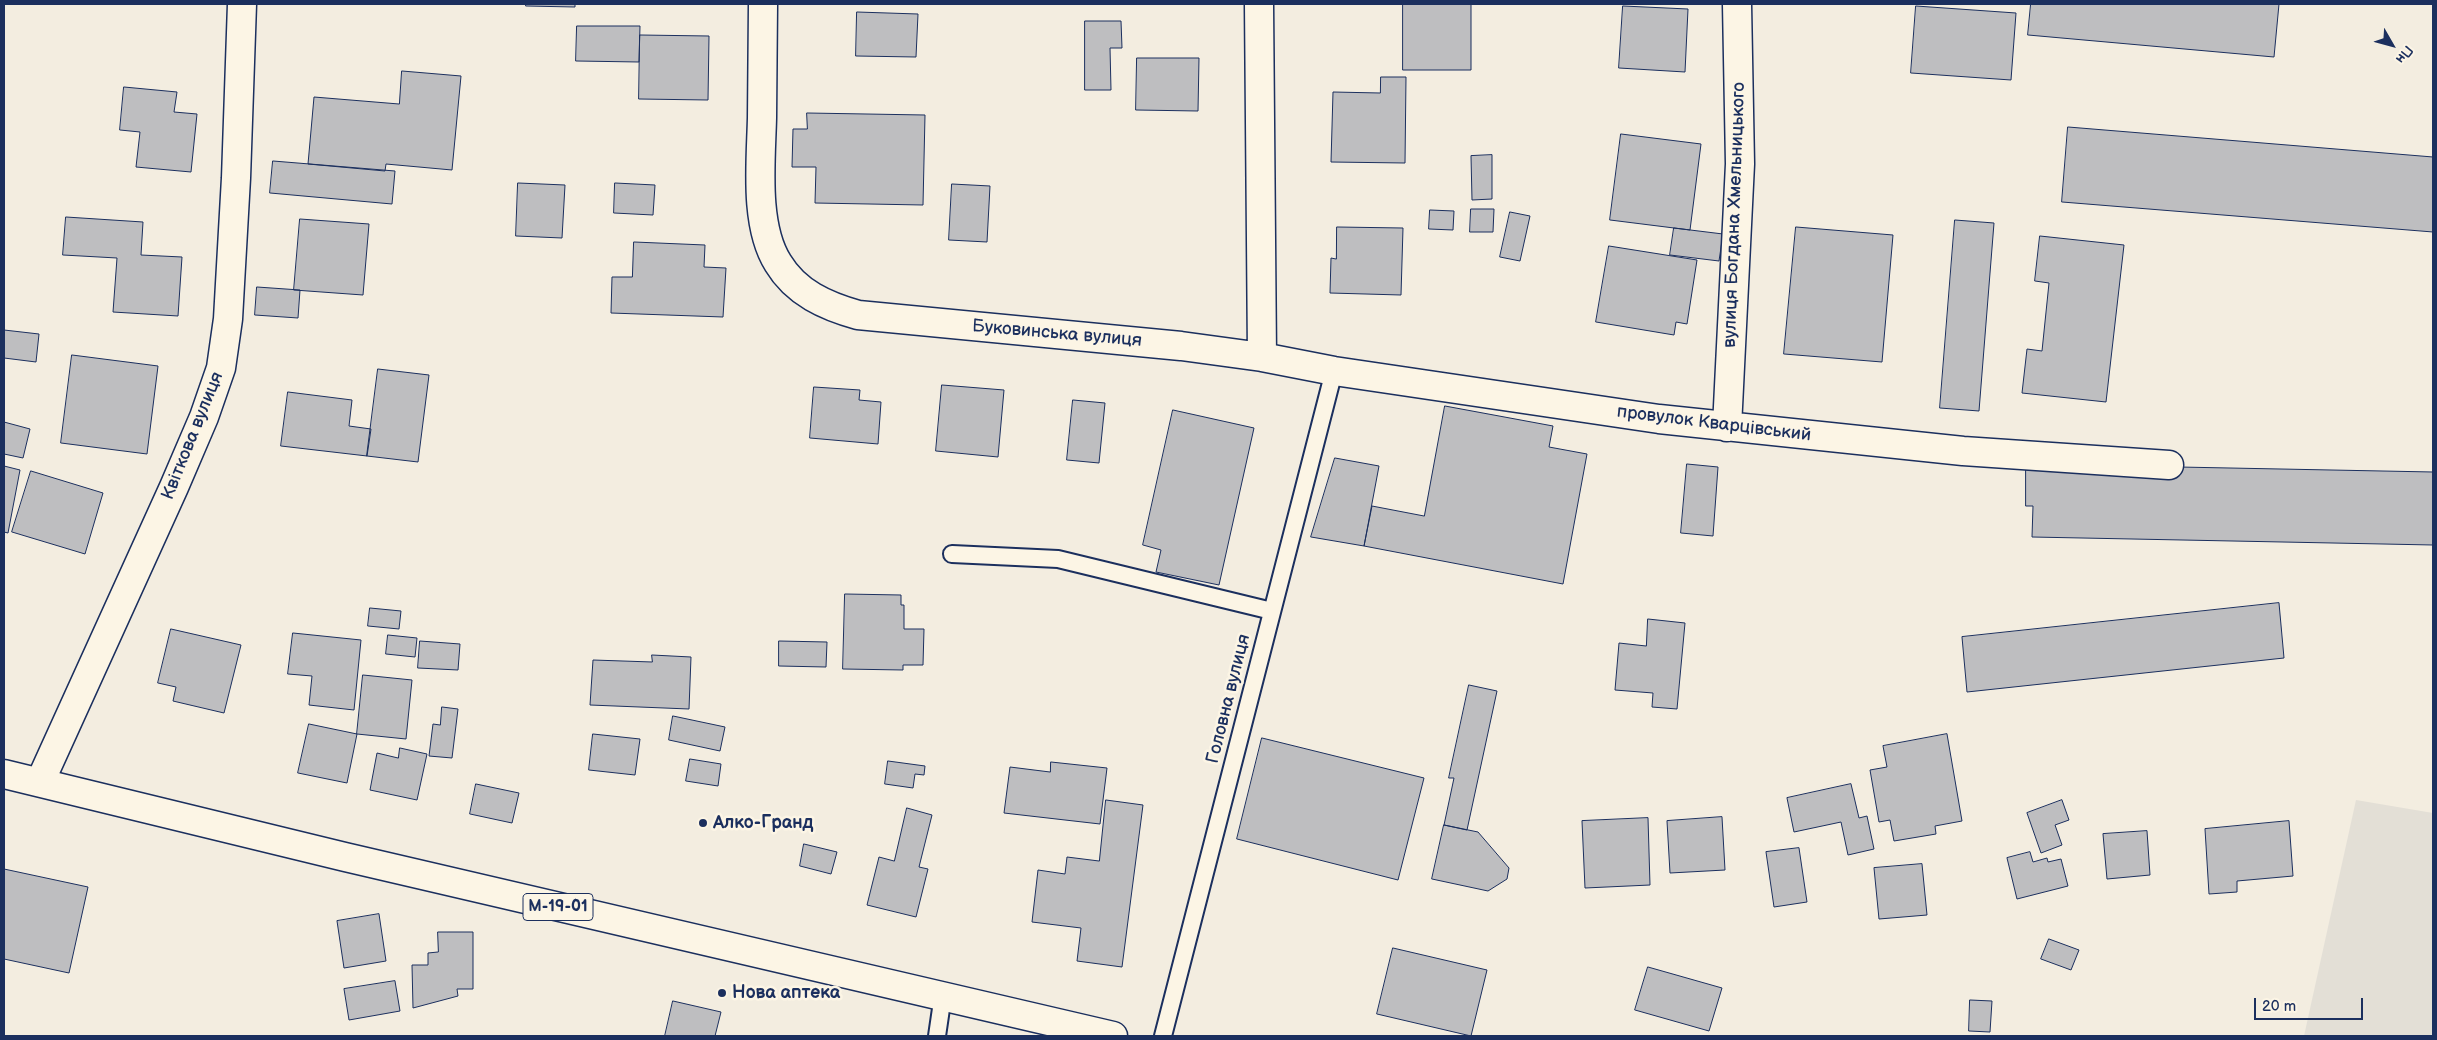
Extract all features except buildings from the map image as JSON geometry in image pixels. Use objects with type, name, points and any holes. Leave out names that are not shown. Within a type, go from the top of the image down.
[{"type":"street","name":"Квіткова вулиця","points":[[40,782],[174,487],[204,417],[221,368],[228,319],[236,178],[242,4]]},
{"type":"street","name":"Буковинська вулиця","points":[[763,4],[761,150],[763,218],[770,249],[778,264],[806,293],[821,303],[858,315],[1181,346],[1262,357]]},
{"type":"street","points":[[1259,4],[1262,357]]},
{"type":"street","name":"вулиця Богдана Хмельницького","points":[[1727,427],[1740,164],[1737,4]]},
{"type":"street","name":"провулок Кварцівський","points":[[1262,357],[1334,371],[1659,419],[1963,451],[2170,465]]},
{"type":"street","name":"М-19-01","points":[[4,774],[345,858],[1113,1036]]},
{"type":"lane","name":"Головна вулиця","points":[[1163,1036],[1334,371]]},
{"type":"lane","points":[[952,554],[1035,557],[1074,562],[1272,611]]},
{"type":"lane","points":[[937,1036],[943,996]]},
{"type":"shaded area","points":[[2356,800],[2433,813],[2433,1036],[2304,1036]]},
{"type":"place","name":"Алко-Гранд","points":[[703,823]]},
{"type":"place","name":"Нова аптека","points":[[722,993]]}]
